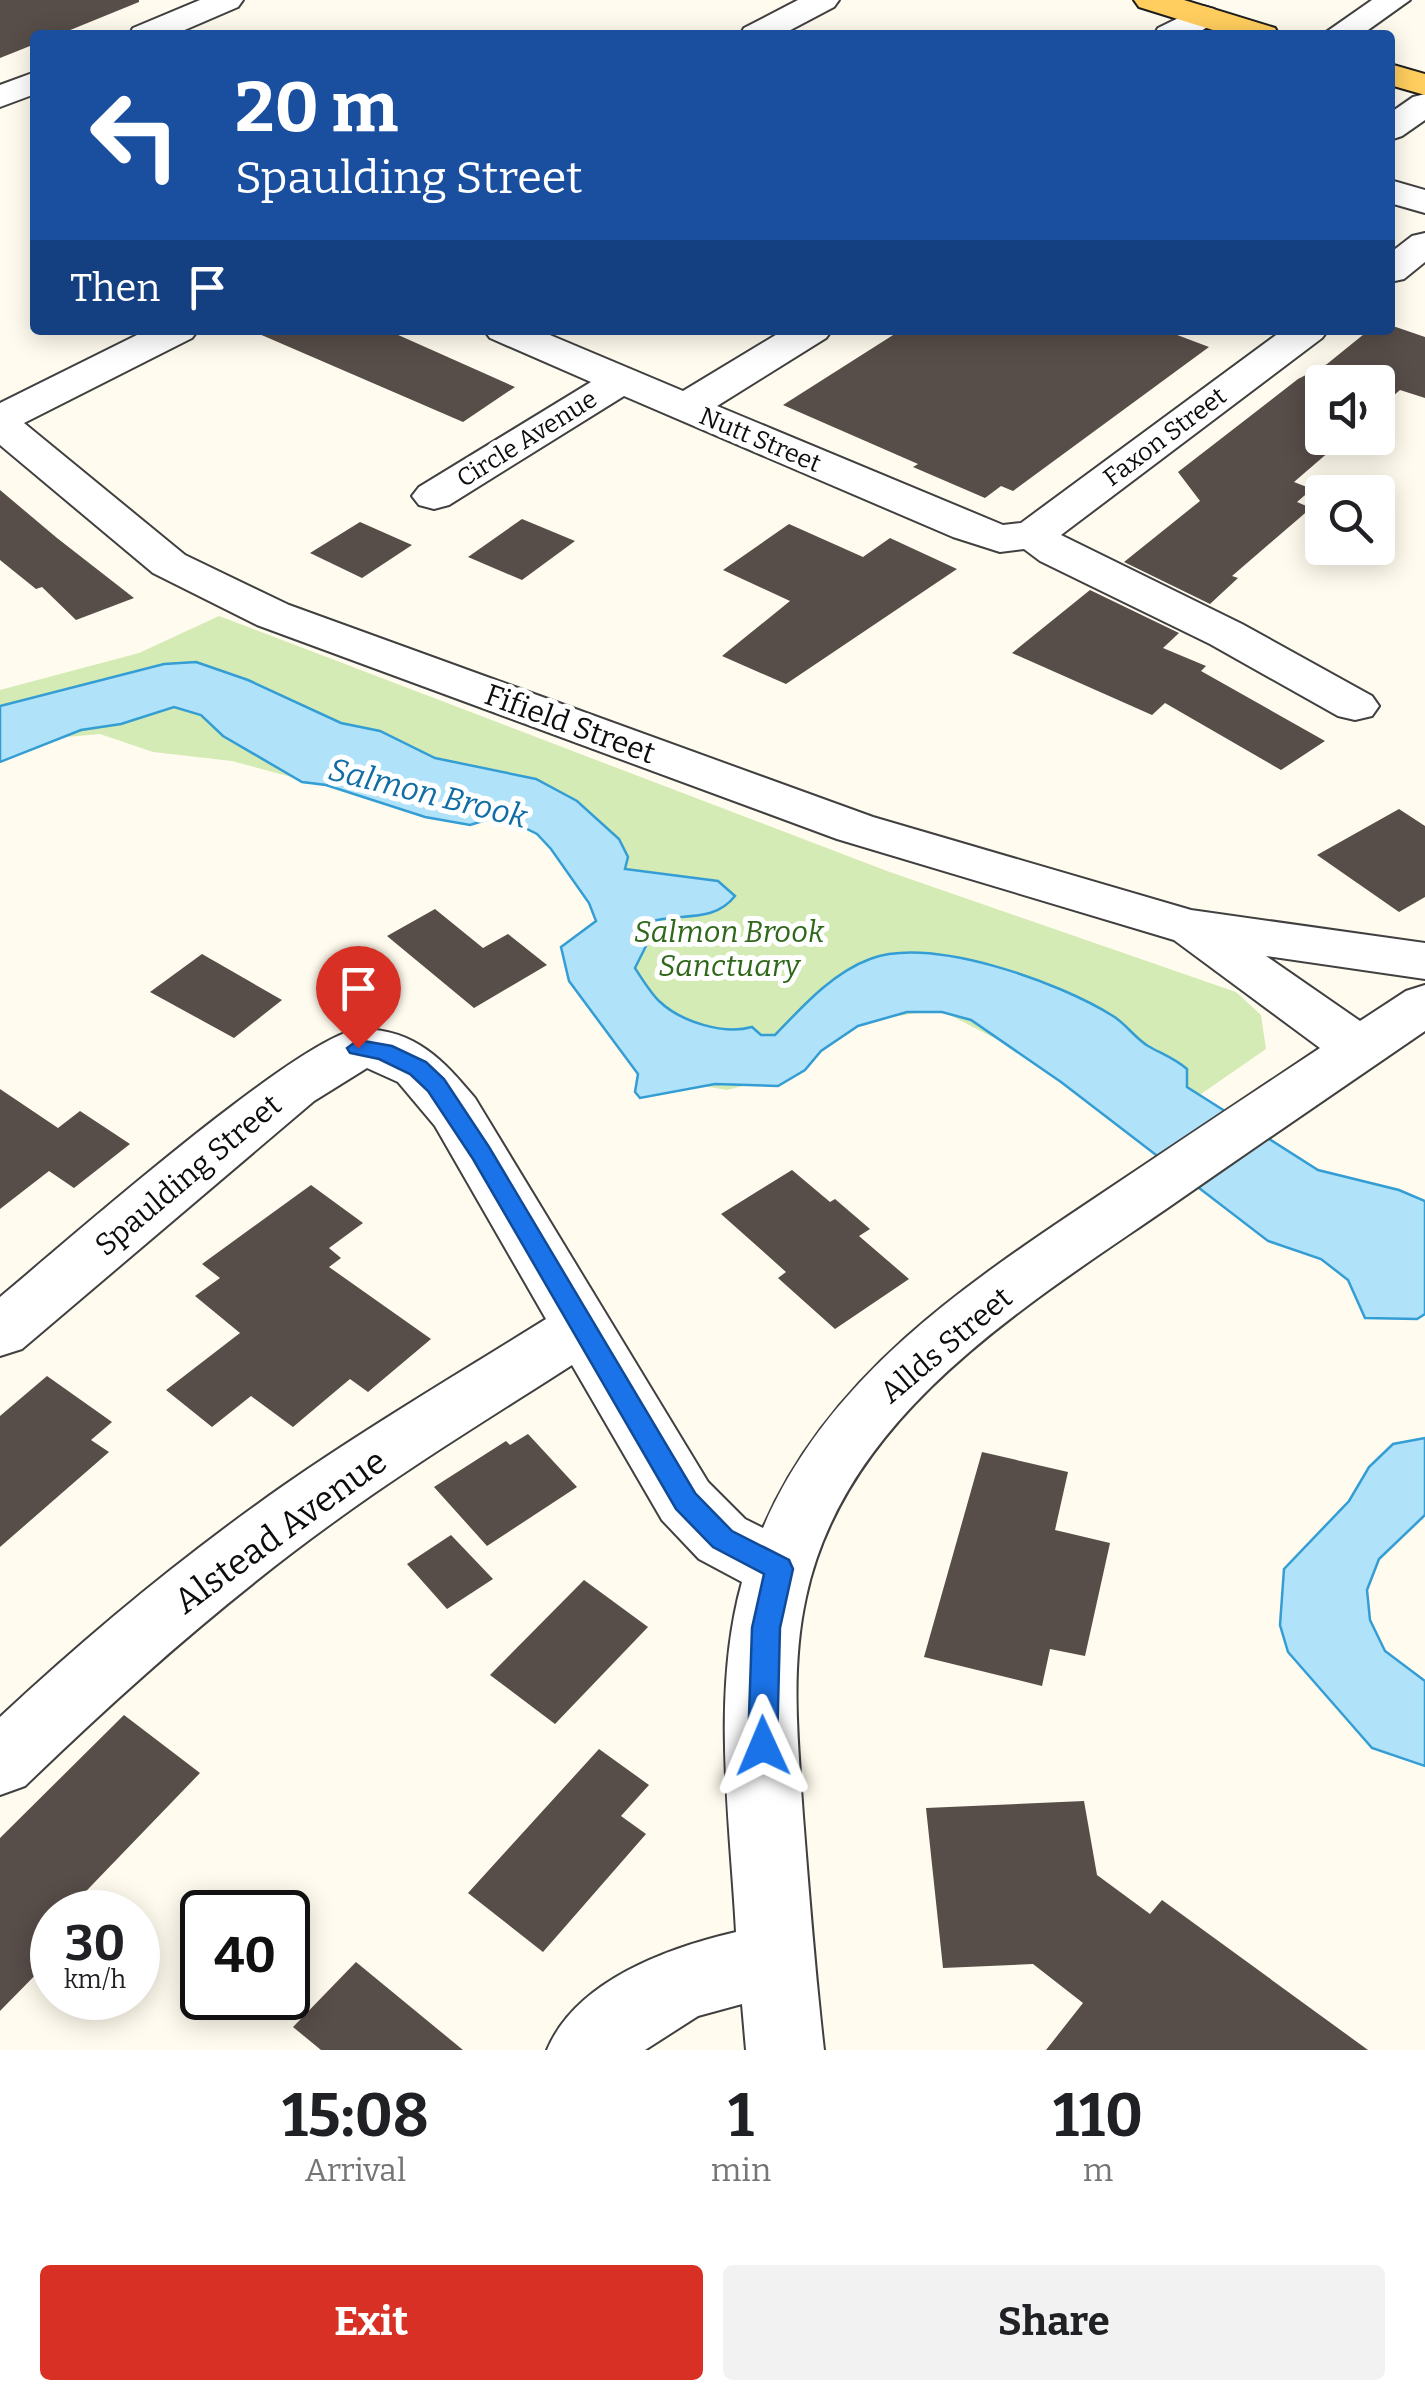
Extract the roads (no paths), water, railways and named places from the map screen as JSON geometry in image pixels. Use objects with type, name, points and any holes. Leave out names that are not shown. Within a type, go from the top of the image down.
[{"type":"main road","points":[[1153,0],[1248,30]]},
{"type":"main road","points":[[1395,76],[1425,85]]},
{"type":"street","points":[[157,30],[228,0]]},
{"type":"street","points":[[766,30],[824,0]]},
{"type":"street","points":[[1346,30],[1394,0]]},
{"type":"street","points":[[1179,30],[1203,16]]},
{"type":"street","points":[[0,97],[30,84]]},
{"type":"street","points":[[1395,125],[1425,104]]},
{"type":"street","points":[[1395,193],[1425,202]]},
{"type":"street","points":[[1395,267],[1425,244]]},
{"type":"street","points":[[1395,285],[1425,295]]},
{"type":"street","points":[[0,422],[168,335]]},
{"type":"street","name":"Nutt Street","points":[[515,335],[980,533],[1000,539],[1026,537],[1226,634],[1356,706]]},
{"type":"street","points":[[684,408],[804,335]]},
{"type":"street","name":"Faxon Street","points":[[1026,537],[1301,335]]},
{"type":"street","name":"Circle Avenue","points":[[434,496],[620,381]]},
{"type":"street","name":"Fifield Street","points":[[0,422],[168,564],[193,580],[273,615],[856,828],[1189,927],[1425,961]]},
{"type":"street","name":"Fifield Street","points":[[1189,927],[1339,1062]]},
{"type":"street","name":"Allds Street","points":[[786,2050],[775,1960],[762,1684],[766,1628],[779,1569],[802,1510],[830,1462],[900,1378],[944,1338],[1124,1208],[1425,1004]]},
{"type":"street","name":"Spaulding Street","points":[[0,1332],[294,1087],[358,1048],[384,1051],[418,1068],[436,1085],[481,1153],[581,1328],[700,1520],[722,1539],[779,1569]]},
{"type":"street","name":"Alstead Avenue","points":[[0,1763],[138,1638],[226,1565],[354,1472],[581,1328]]},
{"type":"street","points":[[586,2050],[620,2019],[659,1992],[709,1973],[775,1960]]},
{"type":"water","name":"Salmon Brook","points":[[196,662],[248,680],[341,723],[380,731],[435,758],[536,779],[577,801],[619,839],[628,857],[625,869],[718,881],[735,896],[706,914],[649,922],[646,946],[635,968],[659,1001],[691,1021],[716,1028],[752,1027],[761,1035],[775,1035],[843,973],[870,959],[896,953],[927,953],[994,966],[1090,1003],[1187,1069],[1187,1087],[1318,1170],[1399,1190],[1425,1201],[1425,1314],[1417,1319],[1365,1318],[1348,1280],[1321,1259],[1268,1241],[1061,1082],[971,1020],[942,1012],[907,1012],[858,1026],[821,1051],[805,1070],[778,1086],[715,1084],[640,1098],[635,1092],[638,1074],[569,981],[561,947],[596,921],[589,903],[551,849],[537,834],[517,824],[493,818],[470,825],[425,817],[326,785],[302,782],[223,736],[201,715],[174,707],[121,724],[81,730],[0,762],[0,706],[164,664]]},
{"type":"water","points":[[1425,1438],[1425,1515],[1379,1559],[1367,1590],[1370,1620],[1385,1651],[1425,1681],[1425,1766],[1372,1748],[1288,1652],[1280,1625],[1284,1569],[1349,1501],[1369,1467],[1393,1444]]},
{"type":"park label","name":"Salmon Brook Sanctuary","points":[[729,949]]}]
